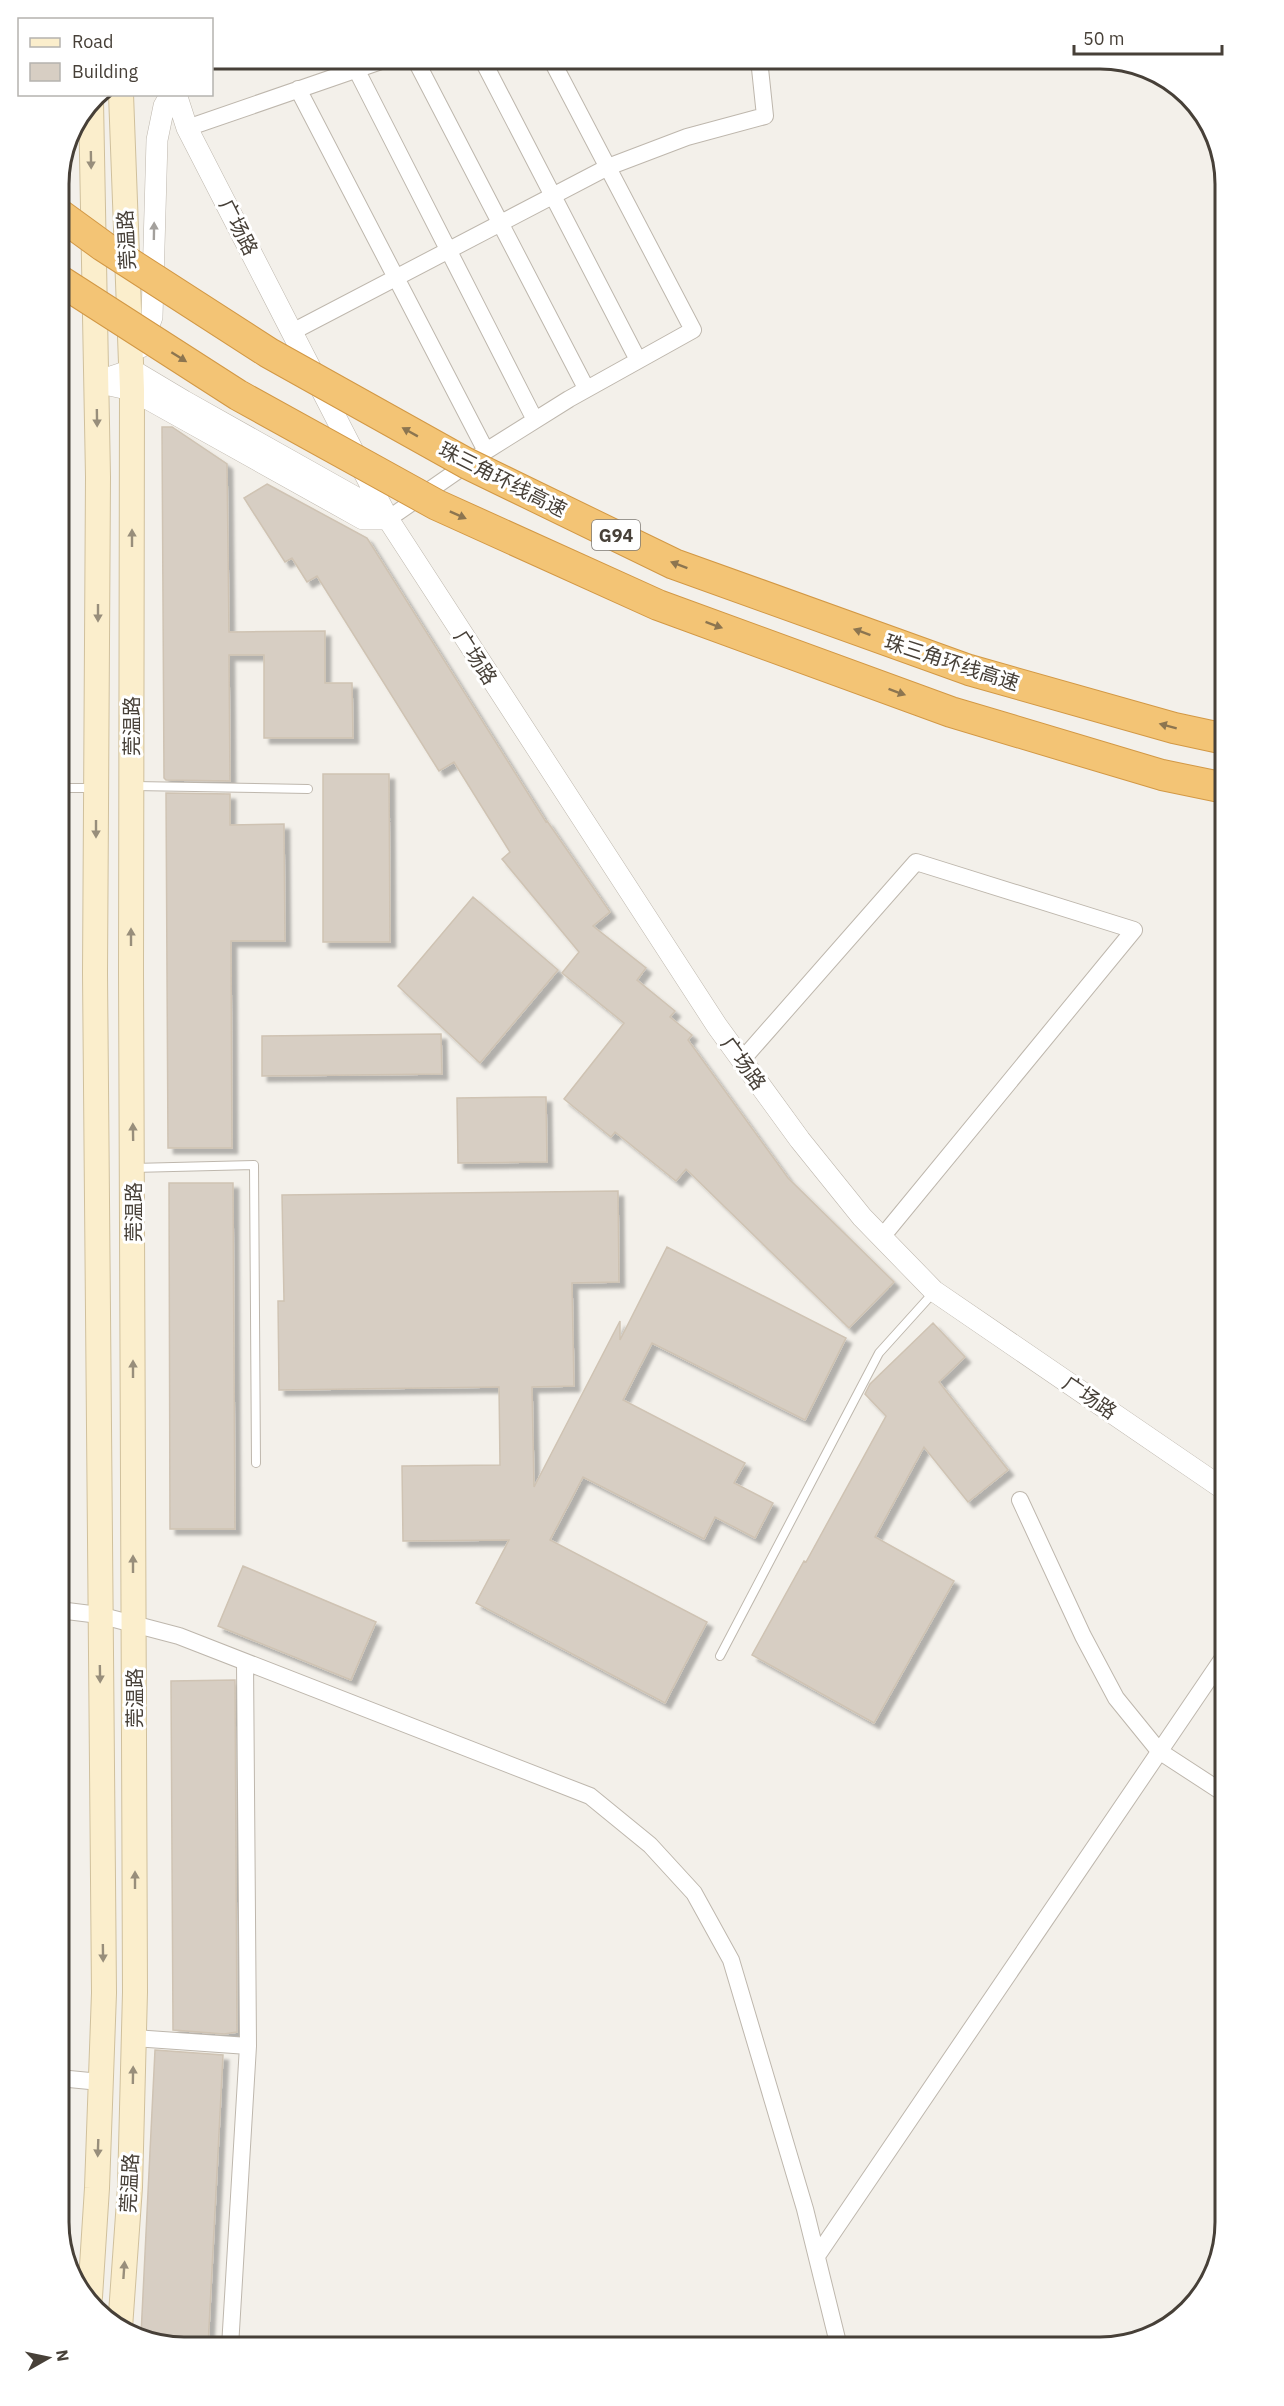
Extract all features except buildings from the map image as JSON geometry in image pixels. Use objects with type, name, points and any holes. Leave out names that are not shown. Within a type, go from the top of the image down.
[{"type":"highway","name":"珠三角环线高速","points":[[69,221],[103,246],[269,353],[465,463],[674,564],[969,670],[1174,728],[1215,737]]},
{"type":"highway","name":"G94","points":[[69,286],[238,395],[437,505],[658,605],[951,712],[1162,775],[1215,786]]},
{"type":"main road","name":"莞温路","points":[[121,96],[132,380],[134,2038],[130,2187],[121,2318]]},
{"type":"main road","name":"莞温路","points":[[90,2289],[104,1993],[95,973],[98,477],[91,116]]},
{"type":"street","points":[[187,128],[356,69],[535,420]]},
{"type":"street","points":[[421,69],[586,388]]},
{"type":"street","points":[[487,69],[638,360]]},
{"type":"street","points":[[96,382],[132,380],[363,519],[388,519],[486,451],[586,388],[693,330],[556,69]]},
{"type":"street","points":[[292,332],[608,167],[687,137],[765,116],[760,69]]},
{"type":"street","points":[[298,89],[486,451]]},
{"type":"street","points":[[132,380],[152,317],[156,148],[162,116],[170,96]]},
{"type":"street","name":"广场路","points":[[177,96],[187,128],[388,519],[684,976],[807,1148],[862,1217],[934,1291],[1215,1483]]},
{"type":"street","points":[[742,1060],[916,862],[1134,930],[882,1238]]},
{"type":"street","points":[[1020,1500],[1083,1636],[1116,1698],[1159,1751],[1215,1787]]},
{"type":"street","points":[[69,1611],[99,1615],[179,1636],[590,1796],[650,1845],[694,1893],[731,1960],[817,2256],[836,2337]]},
{"type":"street","points":[[231,2337],[248,2046],[245,1662]]},
{"type":"street","points":[[817,2256],[1215,1671]]},
{"type":"street","points":[[134,2038],[248,2046]]},
{"type":"street","points":[[69,2079],[100,2082]]},
{"type":"lane","points":[[131,786],[308,789]]},
{"type":"lane","points":[[69,788],[97,788]]},
{"type":"lane","points":[[133,1168],[254,1165],[256,1463]]},
{"type":"lane","points":[[720,1656],[879,1353],[934,1291]]}]
